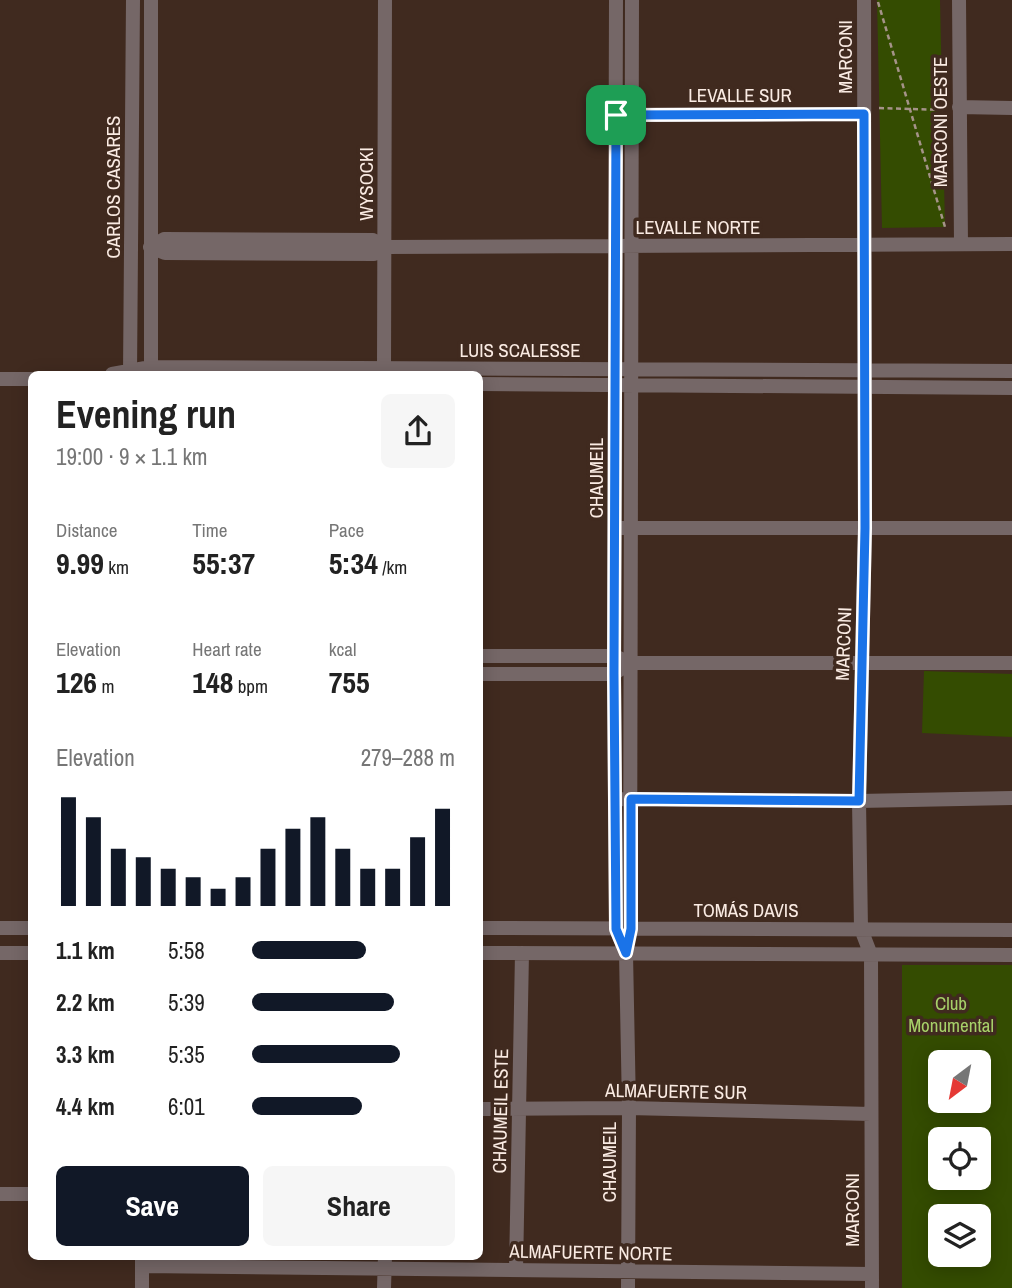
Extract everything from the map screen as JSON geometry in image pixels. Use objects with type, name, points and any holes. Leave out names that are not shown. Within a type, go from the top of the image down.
[{"type":"street","name":"CARLOS CASARES","points":[[130,371],[133,0]]},
{"type":"street","name":"CARLOS CASARES","points":[[150,0],[151,371]]},
{"type":"street","name":"WYSOCKI","points":[[384,368],[385,0]]},
{"type":"street","name":"CHAUMEIL","points":[[616,0],[632,246],[629,663],[631,799],[623,929]]},
{"type":"street","name":"CHAUMEIL","points":[[628,1288],[626,953],[615,799],[614,674],[616,246],[632,0]]},
{"type":"street","name":"MARCONI","points":[[864,0],[866,386],[859,801],[861,929],[871,955],[872,1281]]},
{"type":"street","name":"MARCONI OESTE","points":[[958,0],[961,244]]},
{"type":"street","points":[[960,107],[1012,108]]},
{"type":"street","name":"LEVALLE SUR","points":[[623,115],[864,114]]},
{"type":"street","name":"LEVALLE NORTE","points":[[150,247],[164,239],[373,240],[385,247],[1012,244]]},
{"type":"street","name":"LUIS SCALESSE","points":[[151,371],[384,368],[445,371]]},
{"type":"street","name":"LUIS SCALESSE","points":[[483,372],[616,369],[1012,371]]},
{"type":"street","points":[[0,379],[28,379]]},
{"type":"street","name":"LUIS SCALESSE","points":[[483,384],[1012,388]]},
{"type":"street","points":[[616,528],[1012,528]]},
{"type":"street","points":[[483,656],[615,656],[629,663],[1012,663]]},
{"type":"street","points":[[483,674],[614,674],[629,663]]},
{"type":"street","points":[[615,799],[859,801],[1012,798]]},
{"type":"street","points":[[0,928],[28,928]]},
{"type":"street","name":"TOMÁS DAVIS","points":[[483,928],[1012,930]]},
{"type":"street","points":[[0,953],[28,953]]},
{"type":"street","points":[[483,953],[1012,955]]},
{"type":"street","name":"CHAUMEIL ESTE","points":[[516,1270],[522,953]]},
{"type":"street","name":"ALMAFUERTE SUR","points":[[483,1109],[628,1108],[872,1114]]},
{"type":"street","points":[[0,1194],[28,1194]]},
{"type":"street","points":[[142,1261],[142,1288]]},
{"type":"street","name":"ALMAFUERTE NORTE","points":[[142,1261],[385,1263],[516,1270],[872,1281]]},
{"type":"street","points":[[384,1288],[385,1263]]},
{"type":"path","points":[[877,0],[945,227]]},
{"type":"path","points":[[879,108],[943,110]]},
{"type":"green space","points":[[877,0],[940,0],[945,227],[882,228]]},
{"type":"green space","points":[[924,671],[1012,674],[1012,737],[922,733]]},
{"type":"green space","name":"Club Monumental","points":[[902,965],[1012,965],[1012,1288],[902,1288]]},
{"type":"route","points":[[864,114],[865,528],[859,801],[631,799],[631,929],[626,953],[616,929],[616,115],[864,114]]}]
